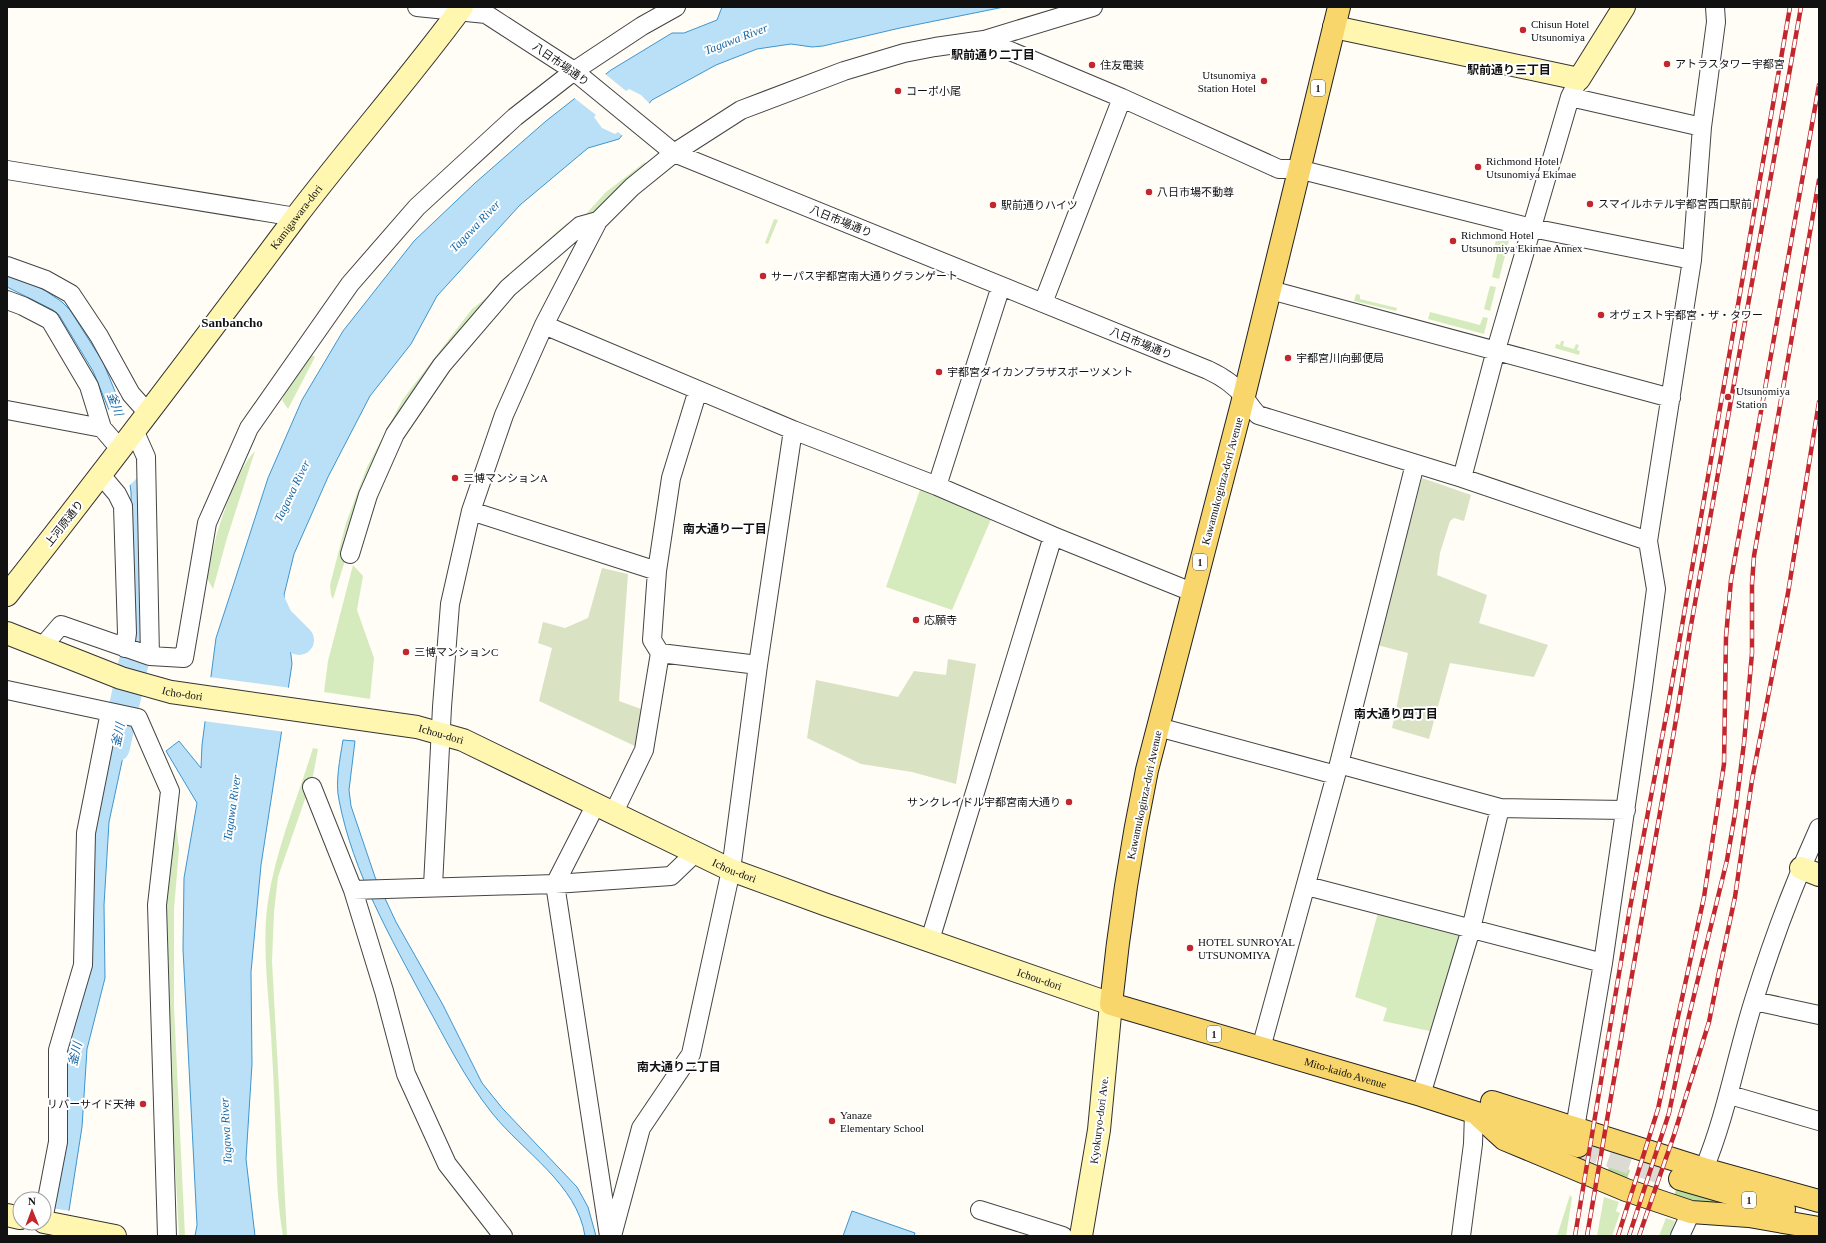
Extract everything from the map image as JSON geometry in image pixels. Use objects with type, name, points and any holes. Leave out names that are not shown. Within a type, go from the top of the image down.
[{"type":"main road","name":"Kawamukoginza-dori Avenue","points":[[1111,1004],[1118,937],[1131,852],[1158,728],[1244,396],[1336,17]]},
{"type":"main road","name":"Mito-kaido Avenue","points":[[1111,1004],[1474,1112],[1577,1137]]},
{"type":"main road","points":[[1421,1095],[1470,1096],[1577,1137],[1704,1169],[1819,1201]]},
{"type":"main road","points":[[1474,1112],[1504,1139],[1626,1190],[1691,1212],[1749,1216],[1819,1228]]},
{"type":"main road","name":"1","points":[[1680,1179],[1745,1198],[1819,1216]]},
{"type":"street","name":"八日市場通り","points":[[417,7],[460,9],[486,14],[575,72],[672,151],[1208,370],[1228,382],[1244,396],[1249,407],[1258,415],[1462,478],[1648,540]]},
{"type":"street","points":[[42,647],[61,626],[150,656],[184,658],[207,523],[249,428],[346,290],[417,207],[515,117],[575,72],[642,26],[676,7]]},
{"type":"street","points":[[433,886],[440,732],[450,604],[471,511],[504,415],[544,325],[598,221],[632,187],[672,151],[741,110],[844,71],[927,48],[984,40],[1093,7]]},
{"type":"street","points":[[1462,478],[1496,350],[1574,88],[1624,7]]},
{"type":"street","points":[[1577,1137],[1626,810],[1656,589],[1648,540],[1672,398],[1692,260],[1702,127],[1716,22],[1715,7]]},
{"type":"street","name":"Kamigawara-dori","points":[[121,450],[147,412],[210,333],[296,217],[460,9]]},
{"type":"street","points":[[1336,17],[1702,127]]},
{"type":"street","points":[[984,40],[1122,98],[1278,169],[1298,169],[1532,228],[1692,260]]},
{"type":"street","points":[[1043,303],[1122,98]]},
{"type":"street","points":[[7,170],[296,217]]},
{"type":"street","points":[[350,554],[368,495],[395,434],[442,365],[508,288],[580,226],[598,221]]},
{"type":"street","points":[[7,266],[46,280],[71,294],[99,336],[131,394],[147,412]]},
{"type":"street","points":[[937,486],[1001,286]]},
{"type":"street","points":[[1270,290],[1672,398]]},
{"type":"street","points":[[7,300],[23,306],[50,320],[89,386],[102,428],[121,450]]},
{"type":"street","points":[[544,325],[793,430],[937,486],[1053,536],[1192,592]]},
{"type":"street","points":[[609,1236],[555,884],[644,750],[660,653],[652,640],[657,571],[671,478],[698,390]]},
{"type":"street","points":[[7,410],[102,428]]},
{"type":"street","points":[[134,430],[146,457],[150,656]]},
{"type":"street","points":[[612,1236],[641,1128],[691,1054],[731,870],[758,666],[793,430]]},
{"type":"street","name":"上河原通り","points":[[7,595],[121,450]]},
{"type":"street","points":[[1261,1048],[1307,886],[1338,769],[1415,464]]},
{"type":"street","points":[[101,475],[117,494],[123,506],[128,633],[126,648]]},
{"type":"street","points":[[471,511],[657,571]]},
{"type":"street","points":[[930,940],[1053,536]]},
{"type":"street","name":"Icho-dori","points":[[7,633],[143,685],[188,696],[367,721]]},
{"type":"street","points":[[660,653],[758,666]]},
{"type":"street","points":[[7,690],[138,718],[170,791],[157,904],[167,1236]]},
{"type":"street","points":[[52,1211],[58,1142],[58,1050],[83,965],[86,833],[110,712]]},
{"type":"street","name":"Ichou-dori","points":[[367,721],[417,727],[440,732],[463,740],[731,870],[1111,1004]]},
{"type":"street","points":[[1158,728],[1500,808],[1626,810]]},
{"type":"street","points":[[312,787],[353,890],[384,991],[406,1074],[447,1164],[503,1236]]},
{"type":"street","points":[[1421,1095],[1471,929],[1500,808]]},
{"type":"street","points":[[1704,1169],[1730,1095],[1754,1001],[1810,872],[1819,828]]},
{"type":"street","points":[[353,890],[433,886],[555,884],[671,876],[695,853]]},
{"type":"street","points":[[1307,886],[1603,963]]},
{"type":"street","points":[[1754,1001],[1819,1015]]},
{"type":"street","name":"Kyokuryo-dori Ave.","points":[[1081,1236],[1098,1137],[1111,1004]]},
{"type":"street","points":[[1730,1095],[1819,1121]]},
{"type":"street","points":[[1461,1236],[1473,1144],[1474,1112]]},
{"type":"street","points":[[980,1210],[1063,1236]]},
{"type":"street","points":[[1680,1236],[1691,1212]]},
{"type":"street","points":[[52,1222],[115,1236]]},
{"type":"green space","points":[[645,162],[651,168],[482,315],[366,493],[333,599],[330,585],[346,523],[367,467],[403,399],[472,309],[511,279],[523,262],[566,224],[586,214],[606,192]]},
{"type":"green space","points":[[774,219],[778,220],[768,244],[765,243]]},
{"type":"green space","points":[[1497,234],[1507,237],[1509,240],[1499,279],[1492,277],[1498,251],[1494,250]]},
{"type":"green space","points":[[1490,286],[1496,287],[1490,311],[1484,309]]},
{"type":"green space","points":[[1356,294],[1360,295],[1360,299],[1397,308],[1396,311],[1354,301]]},
{"type":"green space","points":[[1430,312],[1480,325],[1483,317],[1488,318],[1484,334],[1428,319]]},
{"type":"green space","points":[[1561,341],[1564,341],[1563,346],[1574,349],[1576,344],[1579,345],[1577,350],[1580,351],[1579,355],[1555,348],[1556,344],[1560,345]]},
{"type":"green space","points":[[312,355],[315,357],[288,409],[282,400],[295,375]]},
{"type":"green space","points":[[255,451],[227,538],[213,589],[207,578],[219,528],[237,480],[247,461]]},
{"type":"green space","points":[[1422,478],[1471,495],[1464,521],[1454,518],[1450,521],[1440,553],[1437,575],[1487,595],[1479,623],[1548,645],[1534,677],[1450,663],[1429,739],[1392,728],[1408,653],[1377,645]]},
{"type":"green space","points":[[921,487],[992,517],[952,610],[886,587]]},
{"type":"green space","points":[[353,565],[363,576],[357,610],[374,658],[370,699],[324,692],[328,661]]},
{"type":"green space","points":[[602,568],[628,574],[619,701],[644,710],[639,748],[539,701],[552,648],[538,643],[543,622],[565,628],[588,618]]},
{"type":"green space","points":[[948,659],[976,664],[956,784],[912,772],[861,764],[807,738],[816,680],[898,697],[914,671],[946,675]]},
{"type":"green space","points":[[313,748],[318,749],[313,776],[278,877],[274,912],[272,961],[287,1236],[283,1236],[277,1184],[273,1064],[265,938],[266,919],[276,862]]},
{"type":"green space","points":[[175,816],[179,849],[174,909],[174,1007],[185,1236],[179,1236],[170,1067],[165,911]]},
{"type":"green space","points":[[1379,909],[1458,930],[1460,936],[1434,1032],[1383,1021],[1387,1008],[1355,997]]},
{"type":"green space","points":[[1609,1164],[1630,1170],[1624,1188],[1607,1180]]},
{"type":"green space","points":[[1677,1187],[1754,1213],[1672,1201]]},
{"type":"green space","points":[[1570,1195],[1572,1198],[1566,1236],[1557,1236]]},
{"type":"green space","points":[[1604,1197],[1619,1202],[1616,1211],[1620,1213],[1612,1236],[1597,1236]]},
{"type":"green space","points":[[1666,1218],[1675,1221],[1670,1236],[1659,1236]]},
{"type":"water","name":"Tagawa River","points":[[722,7],[1004,7],[900,28],[823,46],[812,47],[791,44],[757,49],[716,65],[652,100],[619,139],[588,148],[520,205],[437,296],[411,344],[370,396],[328,477],[294,554],[284,595],[292,664],[261,865],[251,972],[252,1064],[246,1159],[255,1236],[195,1236],[197,1225],[183,949],[184,878],[197,803],[166,751],[179,741],[201,768],[202,745],[216,638],[268,478],[302,400],[343,331],[414,241],[475,183],[546,121],[611,70],[672,33],[684,33],[717,20]]},
{"type":"water","points":[[7,273],[17,276],[46,291],[62,302],[70,310],[103,362],[134,438],[139,478],[144,643],[132,642],[131,492],[125,449],[93,371],[59,315],[53,310],[7,287]]},
{"type":"water","points":[[115,720],[130,724],[109,822],[104,905],[105,978],[87,1049],[82,1127],[65,1236],[48,1236],[49,1231],[52,1231],[52,1197],[67,1053],[86,981],[91,836]]},
{"type":"water","points":[[343,740],[355,741],[349,790],[351,806],[375,877],[396,922],[443,1005],[482,1083],[503,1109],[577,1187],[588,1207],[596,1236],[585,1236],[580,1217],[571,1200],[560,1185],[492,1113],[473,1087],[448,1045],[374,904],[363,879],[345,827],[339,800],[339,763]]},
{"type":"water","points":[[852,1211],[915,1233],[914,1236],[843,1236]]},
{"type":"pier","points":[[604,73],[626,91],[629,89],[641,95],[651,105],[624,137],[618,132],[615,134],[602,128],[594,117],[596,115],[573,97]]},
{"type":"pier","points":[[120,396],[136,438],[141,474],[128,487],[123,449],[108,411]]},
{"type":"pier","points":[[209,677],[291,688],[285,732],[203,721]]},
{"type":"pier","points":[[52,1208],[71,1211],[67,1236],[46,1236],[47,1231],[52,1231]]},
{"type":"waterway","points":[[267,595],[278,619],[299,640]]},
{"type":"waterway","name":"釜川","points":[[115,747],[138,643],[139,619]]},
{"type":"tunnel","points":[[1578,1146],[1680,1179]]},
{"type":"railway","points":[[1575,1236],[1630,908],[1668,706],[1790,7]]},
{"type":"railway","points":[[1587,1236],[1690,631],[1801,7]]},
{"type":"railway","points":[[1618,1236],[1658,1109],[1704,897],[1724,764],[1726,637],[1731,580],[1819,85]]},
{"type":"railway","points":[[1629,1236],[1669,1113],[1689,1016],[1727,860],[1735,814],[1744,743],[1752,653],[1752,584],[1754,556],[1819,180]]},
{"type":"railway","points":[[1639,1236],[1674,1135],[1709,1022],[1735,897],[1752,780],[1788,593],[1819,402]]},
{"type":"place","name":"Chisun Hotel Utsunomiya","points":[[1523,30]]},
{"type":"place","name":"アトラスタワー宇都宮","points":[[1667,64]]},
{"type":"place","name":"住友電装","points":[[1092,65]]},
{"type":"place","name":"Utsunomiya Station Hotel","points":[[1264,81]]},
{"type":"place","name":"コーポ小尾","points":[[898,91]]},
{"type":"place","name":"Richmond Hotel Utsunomiya Ekimae","points":[[1478,167]]},
{"type":"place","name":"八日市場不動尊","points":[[1149,192]]},
{"type":"place","name":"スマイルホテル宇都宮西口駅前","points":[[1590,204]]},
{"type":"place","name":"駅前通りハイツ","points":[[993,205]]},
{"type":"place","name":"Richmond Hotel Utsunomiya Ekimae Annex","points":[[1453,241]]},
{"type":"place","name":"サーパス宇都宮南大通りグランゲート","points":[[763,276]]},
{"type":"place","name":"オヴェスト宇都宮・ザ・タワー","points":[[1601,315]]},
{"type":"place","name":"宇都宮川向郵便局","points":[[1288,358]]},
{"type":"place","name":"宇都宮ダイカンプラザスポーツメント","points":[[939,372]]},
{"type":"place","name":"Utsunomiya Station","points":[[1728,397]]},
{"type":"place","name":"三博マンションA","points":[[455,478]]},
{"type":"place","name":"応願寺","points":[[916,620]]},
{"type":"place","name":"三博マンションC","points":[[406,652]]},
{"type":"place","name":"サンクレイドル宇都宮南大通り","points":[[1069,802]]},
{"type":"place","name":"HOTEL SUNROYAL UTSUNOMIYA","points":[[1190,948]]},
{"type":"place","name":"リバーサイド天神","points":[[143,1104]]},
{"type":"place","name":"Yanaze Elementary School","points":[[832,1121]]},
{"type":"district","name":"駅前通り二丁目","points":[[993,55]]},
{"type":"district","name":"駅前通り三丁目","points":[[1509,70]]},
{"type":"district","name":"Sanbancho","points":[[232,322]]},
{"type":"district","name":"南大通り一丁目","points":[[725,529]]},
{"type":"district","name":"南大通り四丁目","points":[[1396,714]]},
{"type":"district","name":"南大通り二丁目","points":[[679,1067]]}]
